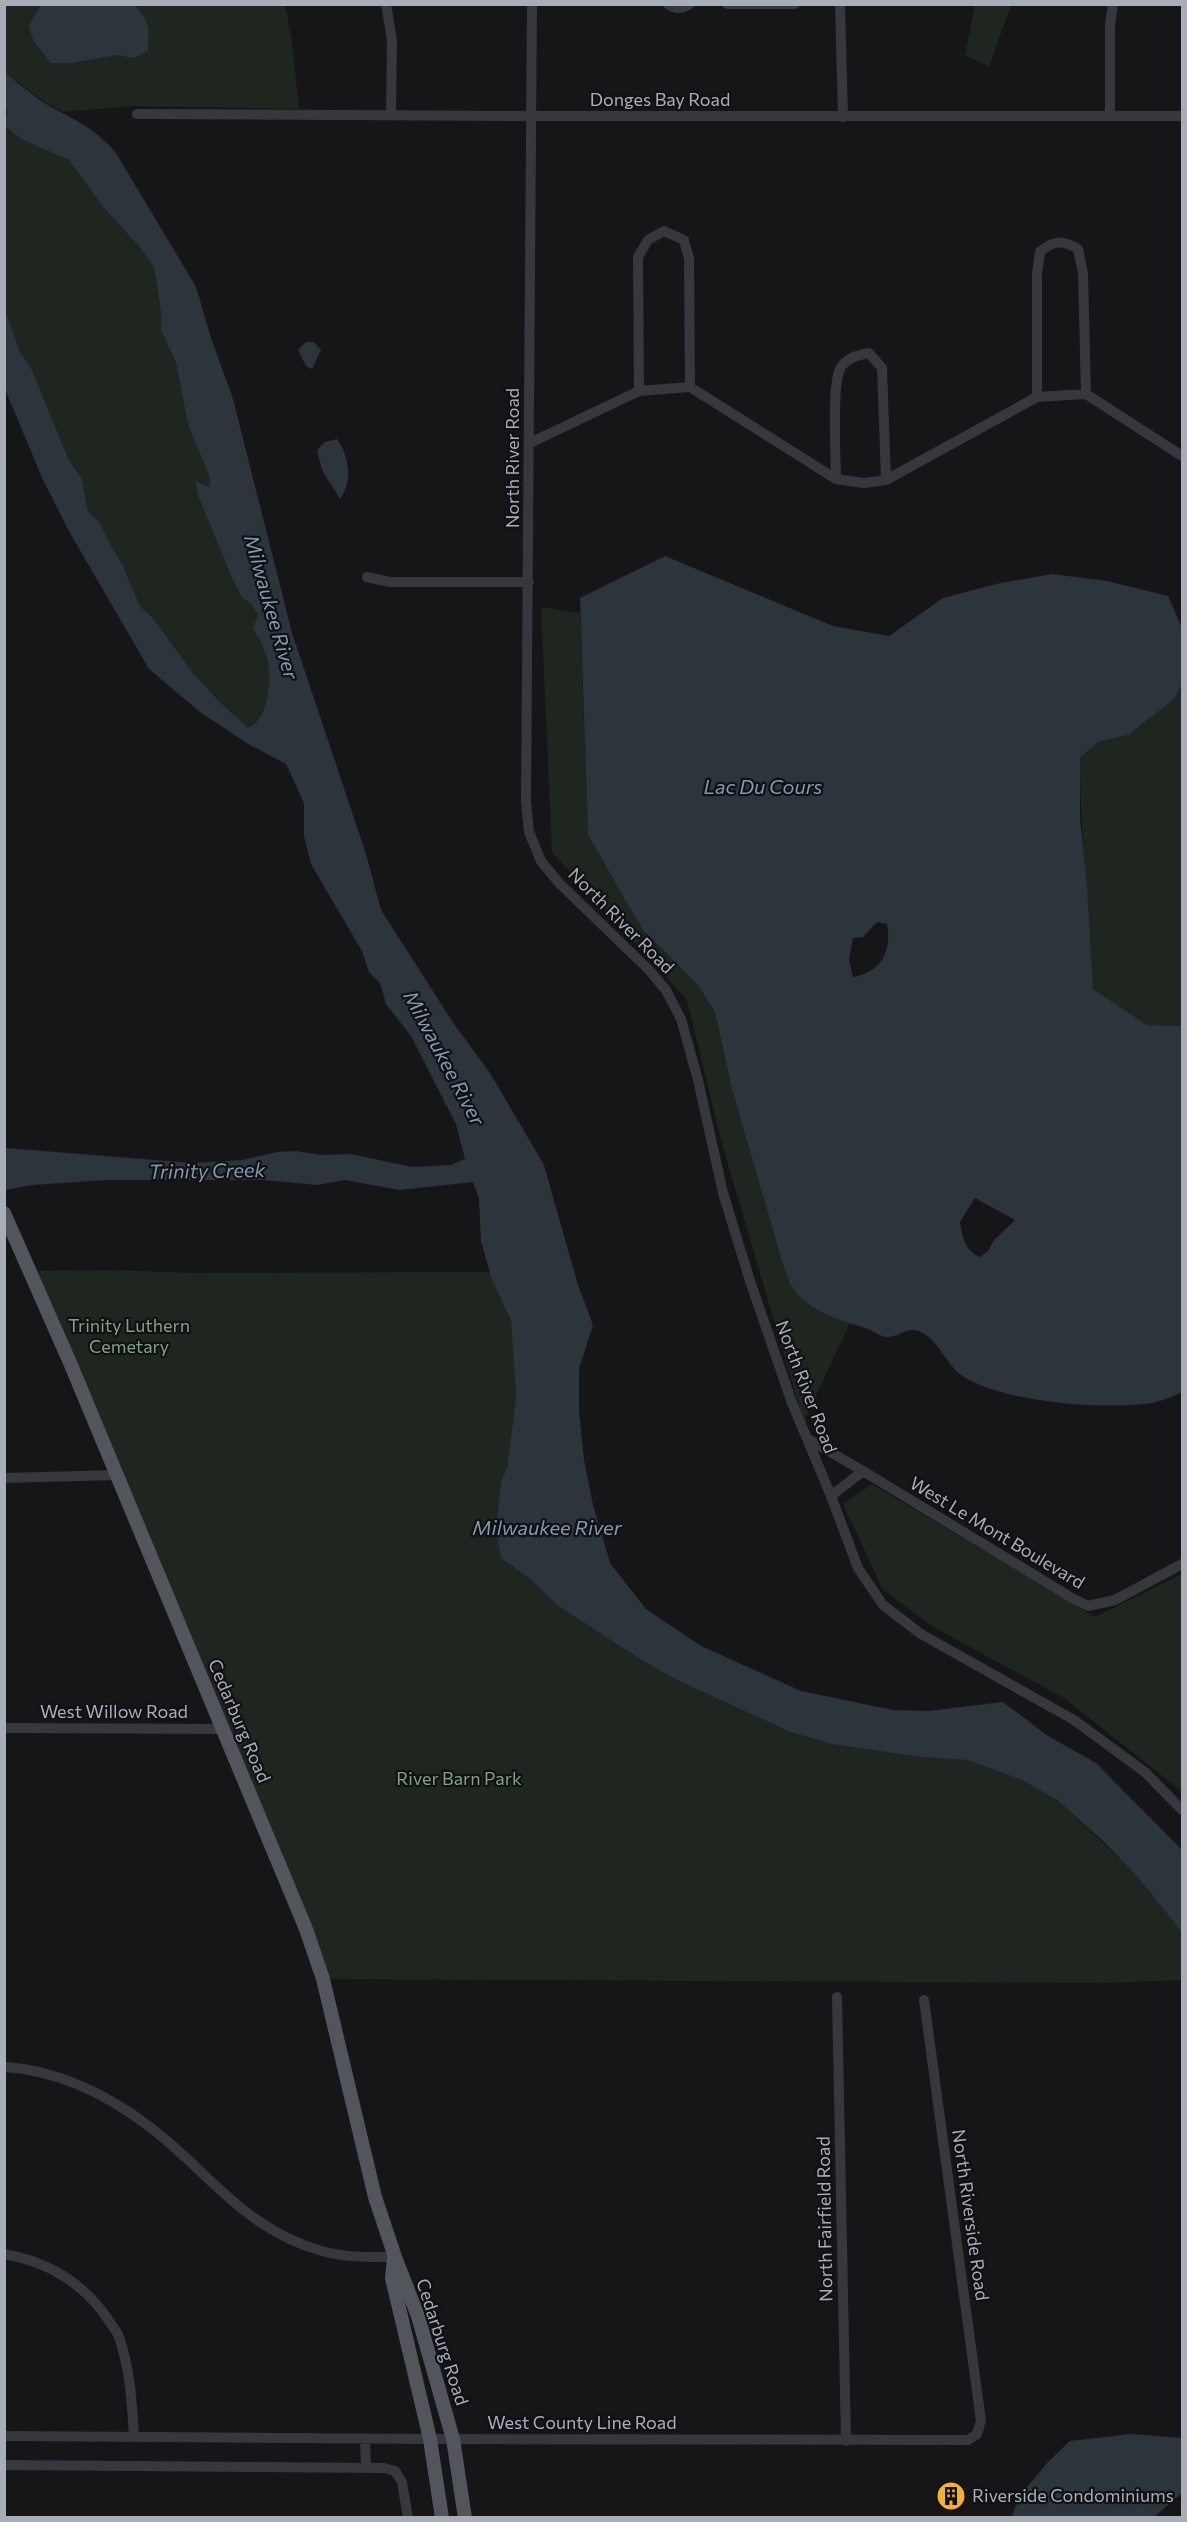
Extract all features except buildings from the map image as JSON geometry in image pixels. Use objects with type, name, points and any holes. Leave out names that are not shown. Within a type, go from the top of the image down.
[{"type":"main road","name":"Cedarburg Road","points":[[4,1214],[118,1475],[302,1919],[323,1979],[375,2197],[418,2316],[453,2439],[465,2517]]},
{"type":"main road","name":"Cedarburg Road","points":[[395,2257],[392,2278],[430,2439],[442,2517]]},
{"type":"street","points":[[386,4],[393,40],[392,115]]},
{"type":"street","name":"North River Road","points":[[532,4],[526,802],[529,832],[541,861],[559,883],[649,970],[675,1006],[690,1050],[720,1183],[746,1271],[777,1363],[858,1568],[883,1605],[921,1634],[1074,1720],[1146,1773],[1182,1810]]},
{"type":"street","points":[[668,4],[672,8],[682,9],[690,4]]},
{"type":"street","points":[[727,4],[795,4]]},
{"type":"street","points":[[840,4],[843,117]]},
{"type":"street","points":[[1110,116],[1110,25],[1113,4]]},
{"type":"street","name":"Donges Bay Road","points":[[137,114],[1182,116]]},
{"type":"street","points":[[639,391],[638,257],[648,240],[664,231],[684,240],[689,258],[690,387]]},
{"type":"street","points":[[1037,397],[1037,274],[1040,252],[1050,243],[1066,242],[1078,249],[1083,273],[1086,394]]},
{"type":"street","points":[[836,479],[836,388],[840,368],[852,357],[869,353],[882,368],[886,480]]},
{"type":"street","points":[[530,443],[639,391],[690,387],[836,479],[864,483],[886,480],[1037,397],[1086,394],[1182,456]]},
{"type":"street","points":[[367,577],[390,582],[529,582]]},
{"type":"street","name":"West Le Mont Boulevard","points":[[808,1439],[1072,1598],[1088,1605],[1115,1600],[1182,1564]]},
{"type":"street","points":[[831,1496],[862,1471]]},
{"type":"street","points":[[4,1478],[118,1475]]},
{"type":"street","name":"West Willow Road","points":[[4,1728],[223,1729]]},
{"type":"street","name":"North Fairfield Road","points":[[837,1997],[846,2441]]},
{"type":"street","name":"North Riverside Road","points":[[924,2000],[981,2421],[977,2434]]},
{"type":"street","points":[[4,2067],[25,2068],[98,2092],[151,2127],[242,2210],[285,2236],[322,2251],[358,2258],[395,2257]]},
{"type":"street","points":[[4,2254],[25,2258],[51,2268],[79,2285],[102,2311],[118,2336],[132,2394],[134,2437]]},
{"type":"street","name":"West County Line Road","points":[[4,2436],[846,2441],[968,2440],[977,2434]]},
{"type":"street","points":[[365,2439],[366,2468]]},
{"type":"street","points":[[4,2464],[366,2468],[395,2471],[402,2482],[408,2517]]},
{"type":"green space","points":[[4,5],[285,5],[292,41],[299,109],[135,106],[63,112],[46,103],[5,72]]},
{"type":"green space","points":[[975,5],[1011,5],[989,66],[965,56]]},
{"type":"green space","points":[[4,127],[23,140],[69,160],[103,207],[139,246],[154,267],[161,311],[161,330],[176,363],[188,425],[209,475],[210,487],[200,482],[232,578],[242,597],[258,614],[253,628],[267,658],[269,676],[267,697],[260,716],[248,729],[193,673],[152,617],[140,606],[123,566],[100,522],[88,512],[82,479],[68,458],[32,370],[20,352],[4,309]]},
{"type":"green space","points":[[541,607],[580,613],[588,835],[642,929],[698,985],[715,1012],[732,1089],[783,1265],[818,1310],[850,1323],[804,1421],[805,1426],[722,1144],[687,1000],[552,852]]},
{"type":"green space","points":[[1182,684],[1182,1026],[1147,1025],[1093,989],[1083,845],[1080,758],[1098,742],[1128,735],[1173,699]]},
{"type":"green space","name":"River Barn Park","points":[[109,1270],[193,1273],[490,1272],[511,1320],[516,1396],[507,1468],[501,1481],[501,1558],[529,1578],[557,1605],[640,1659],[675,1679],[790,1732],[832,1744],[920,1757],[967,1760],[1022,1780],[1057,1800],[1136,1874],[1182,1932],[1182,1980],[1105,1983],[323,1979],[29,1271]]},
{"type":"green space","points":[[872,1484],[1095,1617],[1182,1574],[1182,1794],[1064,1698],[935,1628],[883,1590],[843,1504]]},
{"type":"water","points":[[41,5],[134,5],[146,20],[148,51],[134,58],[117,55],[72,63],[51,63],[33,40],[29,26]]},
{"type":"water","name":"Milwaukee River","points":[[5,72],[46,104],[92,130],[116,153],[196,287],[233,399],[292,633],[366,854],[381,910],[454,1024],[490,1073],[544,1165],[578,1285],[593,1325],[579,1369],[579,1411],[584,1460],[593,1505],[610,1563],[646,1609],[701,1646],[801,1691],[893,1710],[928,1711],[1003,1702],[1048,1736],[1096,1763],[1182,1850],[1182,1932],[1136,1875],[1104,1842],[1057,1800],[1022,1780],[967,1760],[920,1757],[832,1744],[790,1732],[675,1679],[640,1659],[557,1605],[529,1578],[501,1558],[496,1532],[501,1481],[507,1468],[516,1396],[511,1320],[492,1280],[481,1241],[479,1199],[473,1182],[400,1190],[345,1180],[317,1185],[264,1180],[107,1180],[32,1185],[5,1190],[5,1148],[193,1163],[242,1160],[277,1152],[296,1151],[321,1155],[351,1154],[412,1167],[451,1165],[465,1159],[456,1124],[411,1036],[386,1004],[380,983],[369,972],[362,951],[311,864],[304,836],[304,803],[286,764],[250,745],[200,712],[149,669],[70,533],[43,480],[5,389],[5,309],[20,352],[32,370],[68,458],[82,479],[88,512],[100,522],[123,566],[140,606],[152,617],[193,673],[220,702],[248,728],[255,723],[265,707],[269,686],[266,654],[253,628],[258,614],[242,597],[232,578],[198,495],[195,481],[210,487],[209,475],[188,425],[176,363],[161,330],[161,311],[154,267],[139,246],[103,207],[69,160],[23,140],[5,127],[7,110],[5,109]]},
{"type":"water","points":[[306,342],[314,342],[321,350],[312,369],[306,366],[298,350]]},
{"type":"water","points":[[337,439],[347,461],[348,469],[347,485],[340,499],[322,470],[317,450],[325,442]]},
{"type":"water","name":"Lac Du Cours","points":[[665,556],[833,626],[889,636],[943,598],[996,584],[1052,574],[1107,581],[1168,596],[1182,628],[1182,684],[1174,699],[1128,735],[1098,742],[1080,758],[1080,819],[1093,989],[1147,1025],[1182,1026],[1182,1392],[1152,1403],[1108,1406],[1056,1402],[1005,1393],[982,1386],[964,1377],[952,1367],[933,1341],[921,1332],[912,1330],[886,1337],[817,1310],[794,1290],[783,1265],[732,1089],[715,1012],[698,985],[642,929],[588,835],[580,598]],"holes":[[[877,922],[887,924],[886,952],[871,971],[853,977],[849,960],[853,938],[863,937]],[[975,1198],[1015,1220],[980,1257],[968,1247],[963,1238],[960,1222]]]},
{"type":"water","points":[[1131,2434],[1182,2438],[1182,2493],[1154,2517],[1011,2517],[1022,2493],[1048,2462],[1070,2441]]},
{"type":"place","name":"Riverside Condominiums","points":[[951,2496]]},
{"type":"water label","name":"Trinity Creek","points":[[207,1171]]},
{"type":"park label","name":"Trinity Luthern Cemetary","points":[[129,1336]]}]
